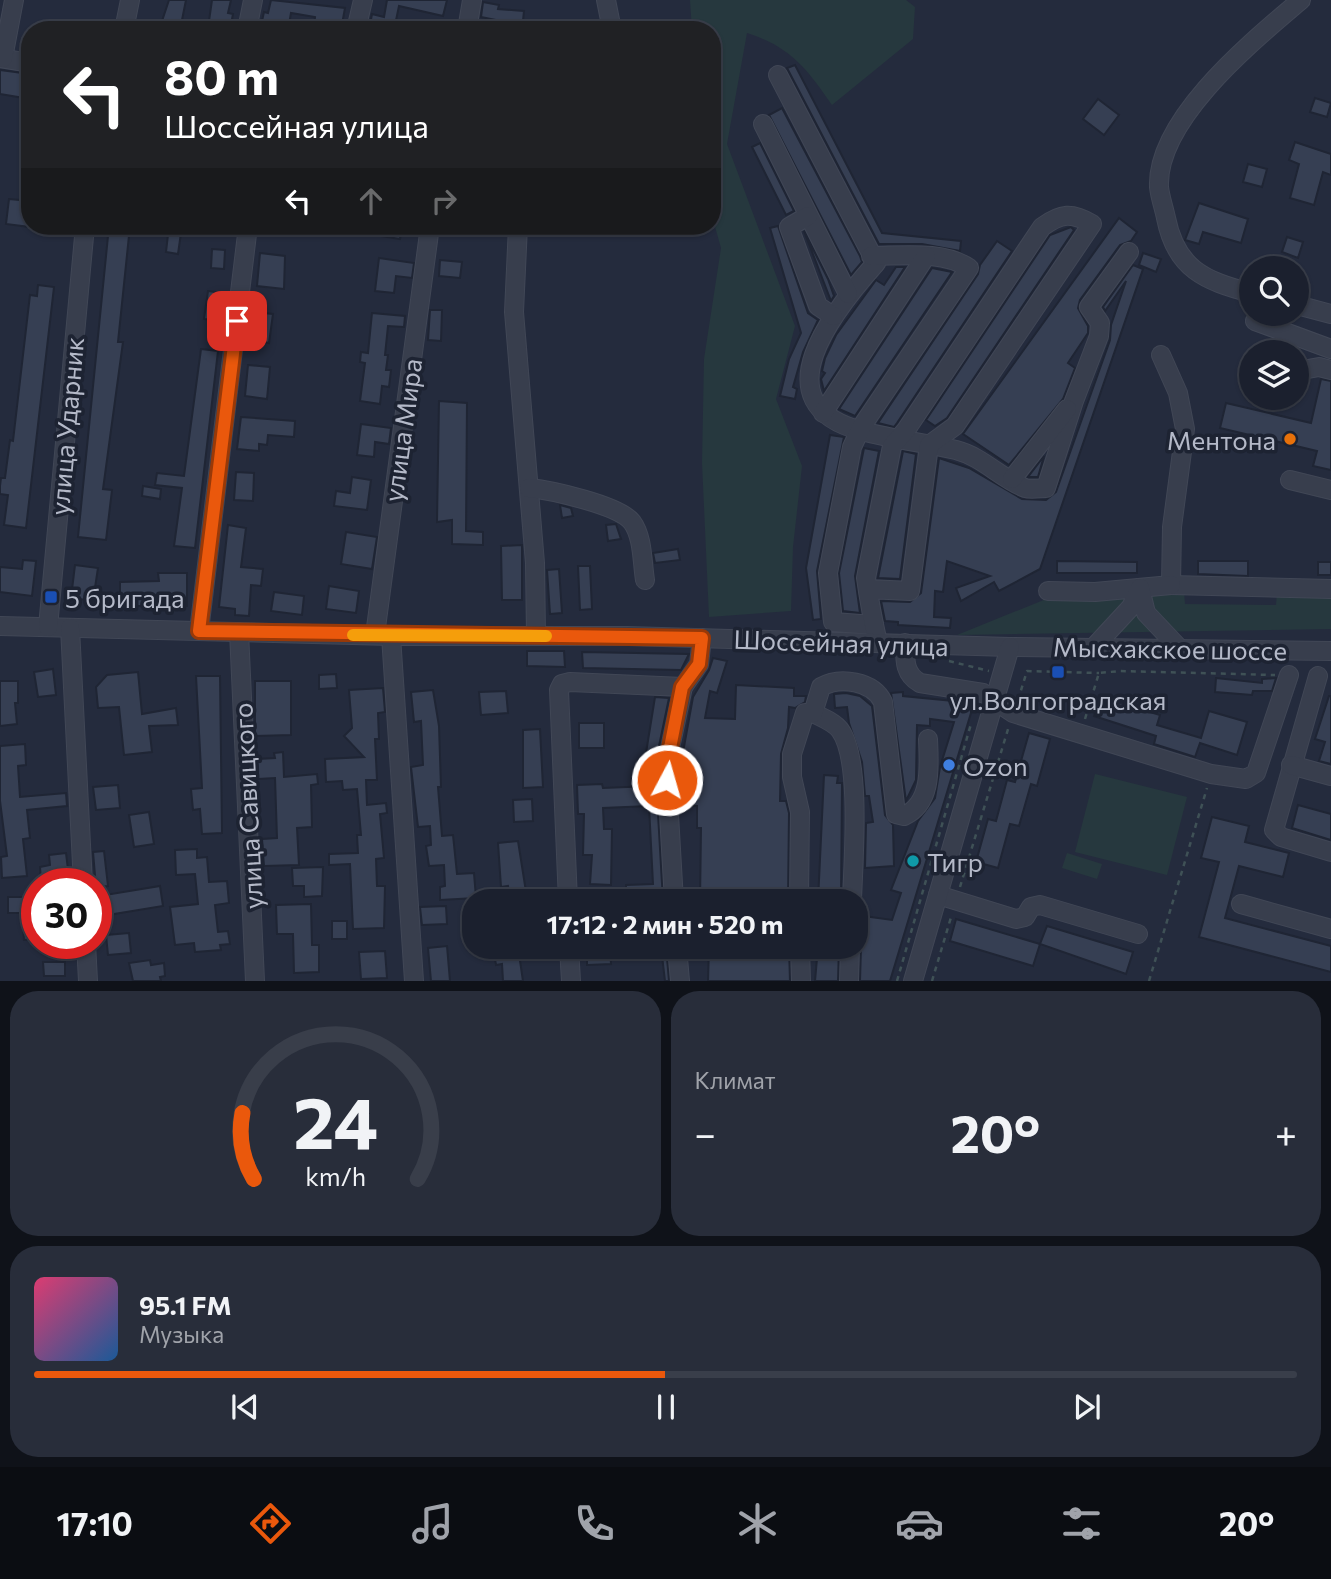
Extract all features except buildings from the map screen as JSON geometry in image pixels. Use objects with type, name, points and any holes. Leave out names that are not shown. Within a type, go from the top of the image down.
[{"type":"street","points":[[15,0],[1,58],[21,61]]},
{"type":"street","points":[[126,21],[130,0]]},
{"type":"street","points":[[249,21],[253,0]]},
{"type":"street","points":[[358,21],[363,0]]},
{"type":"street","points":[[468,21],[472,0]]},
{"type":"street","points":[[606,0],[610,21]]},
{"type":"street","points":[[1239,290],[1217,284],[1189,268],[1169,237],[1159,185],[1171,135],[1203,90],[1301,0]]},
{"type":"street","points":[[778,75],[876,262],[848,294],[813,353],[808,373],[810,390],[823,413],[860,431],[978,457],[1026,489],[1046,488],[1073,401],[1099,336],[1100,323],[1089,307],[1129,252]]},
{"type":"street","points":[[763,124],[848,294]]},
{"type":"street","points":[[868,589],[910,591],[929,445],[955,426],[1092,224],[1076,214],[1057,215],[1042,227],[892,446],[866,578],[876,634],[833,622],[828,573],[852,447],[969,268],[958,261],[926,256],[871,256]]},
{"type":"street","points":[[808,216],[789,227],[818,306],[833,316]]},
{"type":"street","name":"улица Ударник","points":[[48,627],[84,235]]},
{"type":"street","points":[[199,631],[247,235]]},
{"type":"street","name":"улица Мира","points":[[414,981],[383,636],[429,235]]},
{"type":"street","points":[[518,235],[514,312],[536,563],[536,636]]},
{"type":"street","points":[[823,413],[926,256]]},
{"type":"street","points":[[1309,308],[1331,314]]},
{"type":"street","points":[[1269,326],[1331,349]]},
{"type":"street","points":[[1161,355],[1178,393],[1185,429],[1172,527],[1171,585]]},
{"type":"street","points":[[1309,369],[1319,367],[1331,370]]},
{"type":"street","points":[[1012,479],[1073,401]]},
{"type":"street","points":[[1290,481],[1331,490]]},
{"type":"street","points":[[529,488],[584,499],[630,519],[639,535],[645,580]]},
{"type":"street","points":[[1048,591],[1095,592],[1171,585],[1331,589]]},
{"type":"street","points":[[1094,647],[1130,607],[1140,588]]},
{"type":"street","points":[[1140,588],[1146,614],[1179,648]]},
{"type":"street","name":"Шоссейная улица","points":[[0,626],[383,636],[702,638],[876,634],[905,643],[1010,647]]},
{"type":"street","points":[[71,628],[82,868]]},
{"type":"street","name":"улица Савицкого","points":[[239,632],[255,981]]},
{"type":"street","points":[[673,889],[667,780],[669,753],[682,687],[699,664],[702,638]]},
{"type":"street","points":[[905,643],[906,668],[912,678],[920,683],[989,697],[1013,713],[1211,774],[1246,779],[1254,776],[1289,675]]},
{"type":"street","points":[[913,981],[939,895],[989,697],[1010,647]]},
{"type":"street","name":"Мысхакское шоссе","points":[[1010,647],[1331,651]]},
{"type":"street","points":[[1318,676],[1274,830],[1281,837],[1331,852]]},
{"type":"street","points":[[813,713],[816,695],[821,687],[830,682],[860,685],[879,693],[883,702],[893,804],[896,814],[904,816],[913,812],[929,780],[928,738]]},
{"type":"street","points":[[567,889],[559,690],[562,684],[682,687]]},
{"type":"street","points":[[799,889],[800,812],[793,786],[792,754],[805,713],[813,713],[839,728],[847,746],[854,798],[852,889]]},
{"type":"street","points":[[1291,765],[1331,776]]},
{"type":"street","points":[[939,895],[1016,919],[1025,917],[1031,907],[1040,905],[1139,934]]},
{"type":"street","points":[[1241,904],[1331,929]]},
{"type":"street","points":[[87,959],[88,981]]},
{"type":"street","points":[[570,959],[571,981]]},
{"type":"street","points":[[678,959],[680,981]]},
{"type":"street","points":[[800,959],[801,981]]},
{"type":"street","points":[[849,981],[850,959]]},
{"type":"path","points":[[989,670],[989,697]]},
{"type":"path","points":[[932,981],[1027,671],[1289,675]]},
{"type":"path","points":[[1080,734],[1098,673]]},
{"type":"path","points":[[895,980],[973,716]]},
{"type":"path","points":[[1149,981],[1211,774]]},
{"type":"shaded area","points":[[690,0],[906,0],[915,7],[913,39],[832,105],[806,70],[787,52],[747,33],[727,144],[795,326],[776,399],[802,466],[793,547],[791,611],[709,617],[702,463],[704,359],[721,248],[717,235],[721,235],[721,21],[691,21]]},
{"type":"shaded area","points":[[1184,592],[1185,604],[1276,605],[1277,592],[1331,595],[1331,629],[957,635],[1061,593]]},
{"type":"shaded area","points":[[1095,774],[1187,797],[1167,875],[1075,852]]},
{"type":"shaded area","points":[[1067,853],[1102,864],[1097,879],[1062,868]]},
{"type":"slow traffic","points":[[353,635],[546,636]]},
{"type":"place","name":"Ментона","points":[[1290,439]]},
{"type":"place","name":"5 бригада","points":[[51,597]]},
{"type":"place","name":"ул.Волгоградская","points":[[1058,672]]},
{"type":"place","name":"Ozon","points":[[949,765]]},
{"type":"place","name":"Тигр","points":[[913,861]]},
{"type":"route","points":[[237,321],[199,631],[391,636],[702,638],[699,664],[682,687],[669,753],[667,780]]}]
